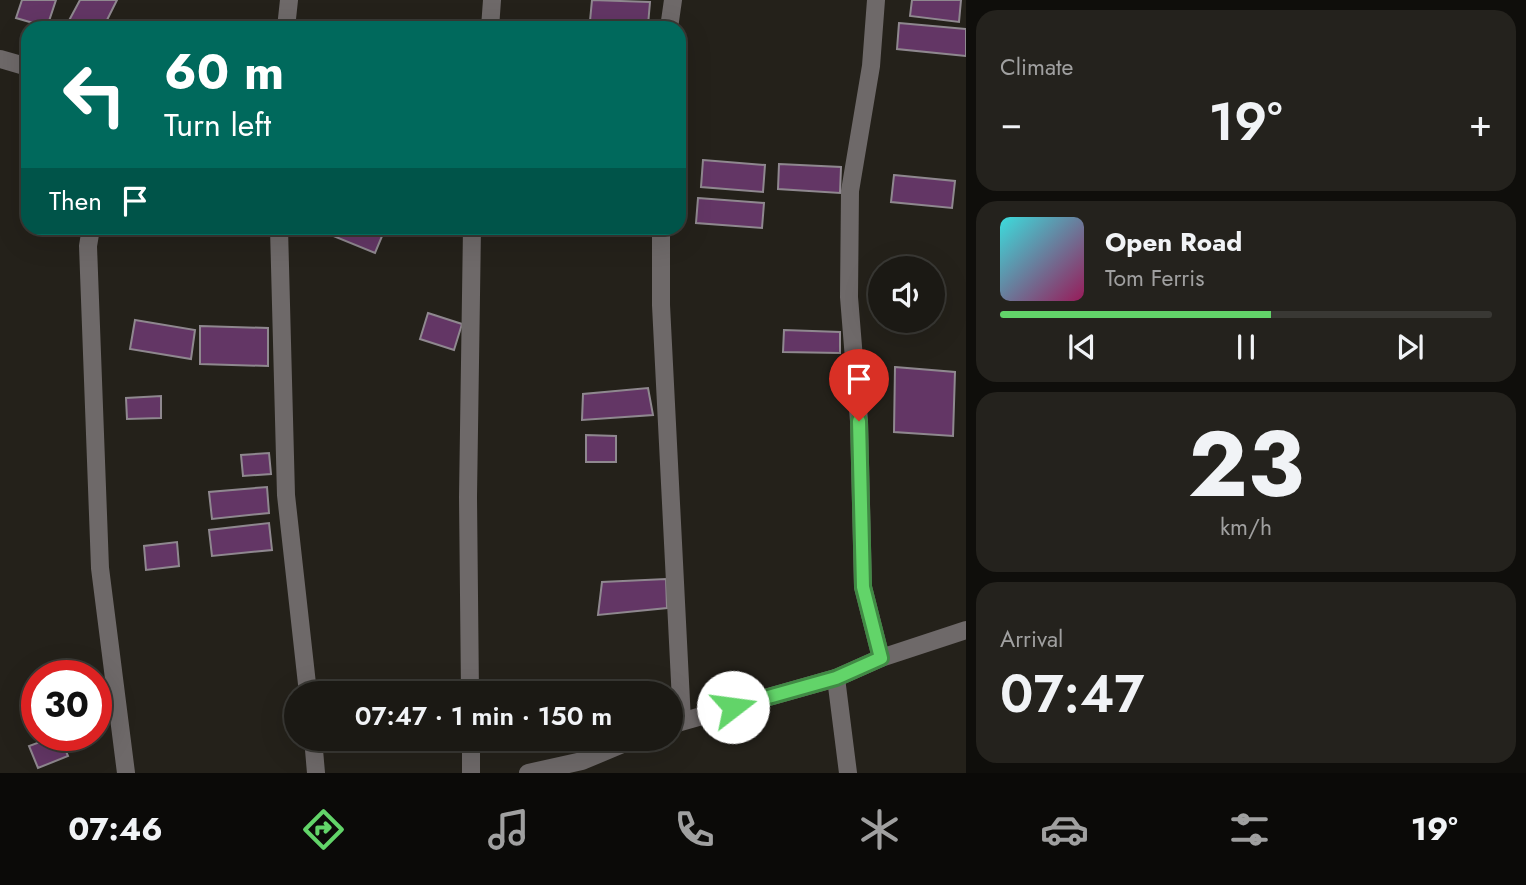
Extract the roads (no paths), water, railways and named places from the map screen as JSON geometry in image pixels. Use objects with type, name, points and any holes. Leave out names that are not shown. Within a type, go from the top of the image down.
[{"type":"street","points":[[287,21],[289,0]]},
{"type":"street","points":[[490,21],[492,0]]},
{"type":"street","points":[[670,21],[673,0]]},
{"type":"street","points":[[876,0],[871,66],[850,191],[849,298],[859,421],[863,587],[881,658]]},
{"type":"street","points":[[0,59],[21,65]]},
{"type":"street","points":[[90,235],[88,246],[100,568],[126,773]]},
{"type":"street","points":[[279,235],[286,495],[307,681]]},
{"type":"street","points":[[470,681],[468,497],[472,235]]},
{"type":"street","points":[[661,235],[675,681]]},
{"type":"street","points":[[683,721],[836,678],[881,658],[966,630]]},
{"type":"street","points":[[836,678],[848,773]]},
{"type":"street","points":[[314,751],[316,773]]},
{"type":"street","points":[[471,751],[471,773]]},
{"type":"street","points":[[528,773],[582,761],[606,751]]}]
